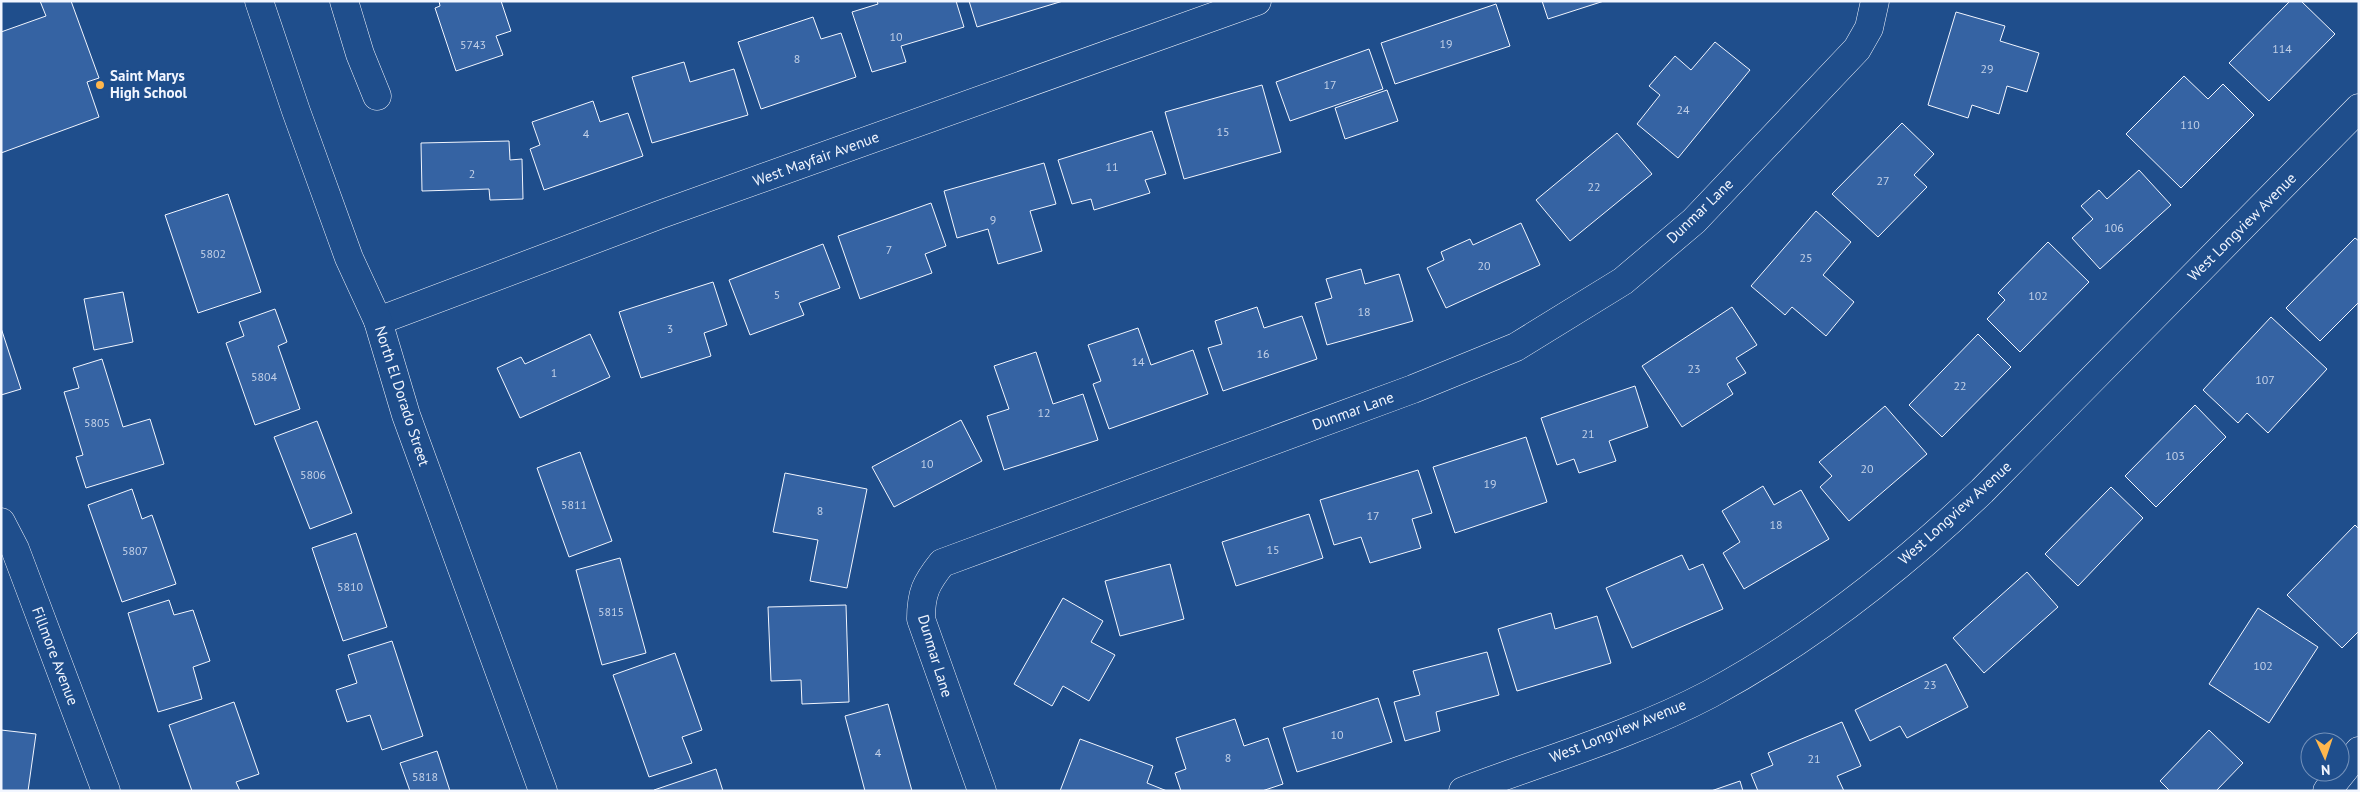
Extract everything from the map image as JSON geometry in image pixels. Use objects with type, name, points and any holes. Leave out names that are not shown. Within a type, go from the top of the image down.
[{"type":"street","name":"North El Dorado Street","points":[[259,1],[349,258],[378,321],[406,415],[544,791]]},
{"type":"street","points":[[344,1],[360,54],[377,96]]},
{"type":"street","name":"West Mayfair Avenue","points":[[378,321],[659,216],[1257,1]]},
{"type":"street","name":"Dunmar Lane","points":[[982,791],[942,683],[921,619],[921,600],[926,584],[942,563],[1413,389],[1516,347],[1622,281],[1694,220],[1856,49],[1869,28],[1875,1]]},
{"type":"street","name":"West Longview Avenue","points":[[1463,791],[1628,730],[1708,695],[1762,664],[1827,621],[1932,538],[1982,491],[2359,108]]},
{"type":"street","name":"Fillmore Avenue","points":[[1,522],[15,549],[106,791]]},
{"type":"street","points":[[2327,791],[2359,752]]},
{"type":"building","points":[[40,1],[71,1],[99,78],[87,82],[99,117],[1,153],[1,32],[46,16]]},
{"type":"building","points":[[439,1],[501,1],[511,31],[496,36],[503,55],[456,71],[435,8],[440,6]]},
{"type":"building","points":[[877,1],[956,1],[964,27],[901,46],[906,62],[872,72],[852,12],[878,4]]},
{"type":"building","points":[[969,1],[1063,1],[977,27]]},
{"type":"building","points":[[1542,1],[1604,1],[1548,19]]},
{"type":"building","points":[[2290,1],[2301,1],[2335,34],[2269,101],[2229,63]]},
{"type":"building","points":[[1496,4],[1510,46],[1395,84],[1381,43]]},
{"type":"building","points":[[1956,12],[2005,26],[2000,41],[2039,53],[2027,92],[2007,86],[1999,114],[1972,105],[1968,118],[1928,105]]},
{"type":"building","points":[[813,17],[821,39],[841,33],[856,77],[761,109],[738,42]]},
{"type":"building","points":[[1715,42],[1750,70],[1678,158],[1637,124],[1660,95],[1649,86],[1675,56],[1691,70]]},
{"type":"building","points":[[1369,49],[1383,89],[1290,121],[1276,82]]},
{"type":"building","points":[[684,62],[690,82],[734,69],[748,115],[652,143],[632,77]]},
{"type":"building","points":[[2184,76],[2208,99],[2223,84],[2254,115],[2181,188],[2126,134]]},
{"type":"building","points":[[1262,85],[1281,152],[1184,179],[1165,112]]},
{"type":"building","points":[[1387,90],[1398,121],[1345,139],[1335,108]]},
{"type":"building","points":[[593,101],[600,122],[628,113],[643,156],[544,190],[530,149],[540,145],[532,122]]},
{"type":"building","points":[[1902,123],[1934,154],[1914,175],[1927,187],[1878,237],[1832,194]]},
{"type":"building","points":[[1152,131],[1166,174],[1145,180],[1150,193],[1094,210],[1091,199],[1072,204],[1058,160]]},
{"type":"building","points":[[1617,133],[1652,174],[1570,241],[1536,200]]},
{"type":"building","points":[[509,141],[510,160],[522,159],[523,199],[490,200],[489,189],[422,191],[421,143]]},
{"type":"building","points":[[1044,163],[1056,204],[1030,211],[1042,251],[998,264],[988,229],[957,238],[944,191]]},
{"type":"building","points":[[2139,170],[2171,205],[2100,269],[2072,238],[2093,219],[2081,206],[2099,190],[2107,199]]},
{"type":"building","points":[[228,194],[261,292],[198,313],[165,215]]},
{"type":"building","points":[[931,203],[946,246],[925,254],[932,273],[860,299],[838,236]]},
{"type":"building","points":[[1816,211],[1851,242],[1823,275],[1854,302],[1826,336],[1792,307],[1785,315],[1751,286]]},
{"type":"building","points":[[1521,223],[1540,265],[1446,308],[1427,268],[1444,260],[1441,252],[1470,239],[1473,245]]},
{"type":"building","points":[[2355,238],[2359,241],[2359,302],[2320,341],[2286,308]]},
{"type":"building","points":[[2048,242],[2089,282],[2020,352],[1987,319],[2005,300],[1998,293]]},
{"type":"building","points":[[823,244],[840,288],[799,303],[804,315],[750,335],[729,280]]},
{"type":"building","points":[[1361,269],[1365,284],[1399,274],[1413,321],[1327,345],[1315,303],[1332,298],[1326,279]]},
{"type":"building","points":[[713,282],[727,325],[704,333],[711,356],[641,378],[619,312]]},
{"type":"building","points":[[123,292],[133,342],[94,350],[84,299]]},
{"type":"building","points":[[1257,307],[1264,328],[1302,316],[1317,359],[1223,391],[1208,348],[1222,344],[1215,321]]},
{"type":"building","points":[[1732,307],[1757,345],[1736,358],[1746,373],[1727,384],[1733,394],[1682,427],[1642,366]]},
{"type":"building","points":[[275,309],[287,342],[278,346],[300,409],[255,425],[226,343],[244,336],[239,322]]},
{"type":"building","points":[[2271,317],[2327,369],[2268,433],[2247,413],[2238,423],[2203,390]]},
{"type":"building","points":[[1,328],[21,389],[1,395]]},
{"type":"building","points":[[1138,328],[1151,365],[1193,350],[1208,394],[1109,429],[1093,384],[1101,381],[1088,345]]},
{"type":"building","points":[[590,334],[610,377],[520,418],[497,368],[521,357],[525,364]]},
{"type":"building","points":[[1978,334],[2011,367],[1942,437],[1909,405]]},
{"type":"building","points":[[1036,352],[1053,404],[1083,394],[1098,440],[1004,470],[987,416],[1009,409],[994,366]]},
{"type":"building","points":[[102,359],[123,427],[150,419],[164,464],[86,488],[76,457],[83,455],[64,392],[79,388],[73,368]]},
{"type":"building","points":[[1635,386],[1648,427],[1609,441],[1616,461],[1579,473],[1574,459],[1557,465],[1541,418]]},
{"type":"building","points":[[2195,405],[2226,437],[2156,507],[2125,476]]},
{"type":"building","points":[[1885,406],[1927,454],[1849,521],[1820,487],[1832,476],[1819,462]]},
{"type":"building","points":[[961,420],[982,461],[894,507],[872,467]]},
{"type":"building","points":[[317,421],[352,513],[310,529],[274,437]]},
{"type":"building","points":[[1526,437],[1547,502],[1455,533],[1433,467]]},
{"type":"building","points":[[580,452],[612,541],[569,557],[537,468]]},
{"type":"building","points":[[1418,470],[1432,513],[1412,519],[1421,548],[1370,563],[1361,537],[1334,545],[1320,500]]},
{"type":"building","points":[[785,473],[867,489],[847,588],[810,581],[818,540],[773,532]]},
{"type":"building","points":[[1763,486],[1774,505],[1801,490],[1829,539],[1744,589],[1723,553],[1740,542],[1722,511]]},
{"type":"building","points":[[2111,487],[2143,518],[2078,586],[2045,554]]},
{"type":"building","points":[[132,489],[142,519],[152,515],[176,584],[122,602],[88,505]]},
{"type":"building","points":[[1309,514],[1323,558],[1236,586],[1222,542]]},
{"type":"building","points":[[2355,525],[2359,529],[2359,631],[2342,648],[2287,595]]},
{"type":"building","points":[[356,533],[387,627],[343,641],[312,548]]},
{"type":"building","points":[[1682,555],[1689,570],[1703,564],[1723,609],[1632,648],[1606,588]]},
{"type":"building","points":[[620,558],[646,653],[602,665],[576,570]]},
{"type":"building","points":[[1170,564],[1184,619],[1120,636],[1105,581]]},
{"type":"building","points":[[2027,572],[2058,607],[1984,673],[1953,638]]},
{"type":"building","points":[[1063,598],[1103,621],[1091,642],[1115,655],[1089,701],[1063,686],[1052,706],[1014,684]]},
{"type":"building","points":[[169,600],[174,615],[193,610],[210,661],[193,667],[202,699],[158,712],[128,613]]},
{"type":"building","points":[[846,605],[849,702],[802,704],[801,680],[771,681],[768,607]]},
{"type":"building","points":[[2258,608],[2318,647],[2269,723],[2209,684]]},
{"type":"building","points":[[1551,613],[1555,629],[1597,616],[1611,663],[1517,691],[1498,629]]},
{"type":"building","points":[[392,641],[423,736],[382,750],[370,715],[347,722],[336,690],[357,683],[348,655]]},
{"type":"building","points":[[1487,652],[1499,695],[1436,712],[1440,731],[1405,741],[1394,702],[1420,695],[1413,671]]},
{"type":"building","points":[[675,653],[702,730],[682,737],[692,763],[649,777],[613,675]]},
{"type":"building","points":[[1946,664],[1968,707],[1907,738],[1900,726],[1870,741],[1855,710]]},
{"type":"building","points":[[1378,698],[1392,742],[1297,772],[1283,728]]},
{"type":"building","points":[[234,702],[259,774],[236,782],[240,791],[192,791],[169,725]]},
{"type":"building","points":[[888,704],[912,791],[865,791],[845,716]]},
{"type":"building","points":[[1235,719],[1244,746],[1268,738],[1283,784],[1262,791],[1181,791],[1175,773],[1186,769],[1176,738]]},
{"type":"building","points":[[1842,722],[1861,766],[1837,776],[1844,791],[1758,791],[1751,774],[1773,765],[1768,753]]},
{"type":"building","points":[[1,730],[36,734],[28,791],[1,791]]},
{"type":"building","points":[[2209,730],[2243,763],[2216,791],[2170,791],[2160,781]]},
{"type":"building","points":[[1080,739],[1153,766],[1147,783],[1167,791],[1060,791]]},
{"type":"building","points":[[437,751],[450,791],[410,791],[400,763]]},
{"type":"building","points":[[716,769],[723,791],[654,791],[654,790]]},
{"type":"building","points":[[1740,781],[1743,791],[1711,791]]},
{"type":"place","name":"Saint Marys High School","points":[[100,85]]}]
